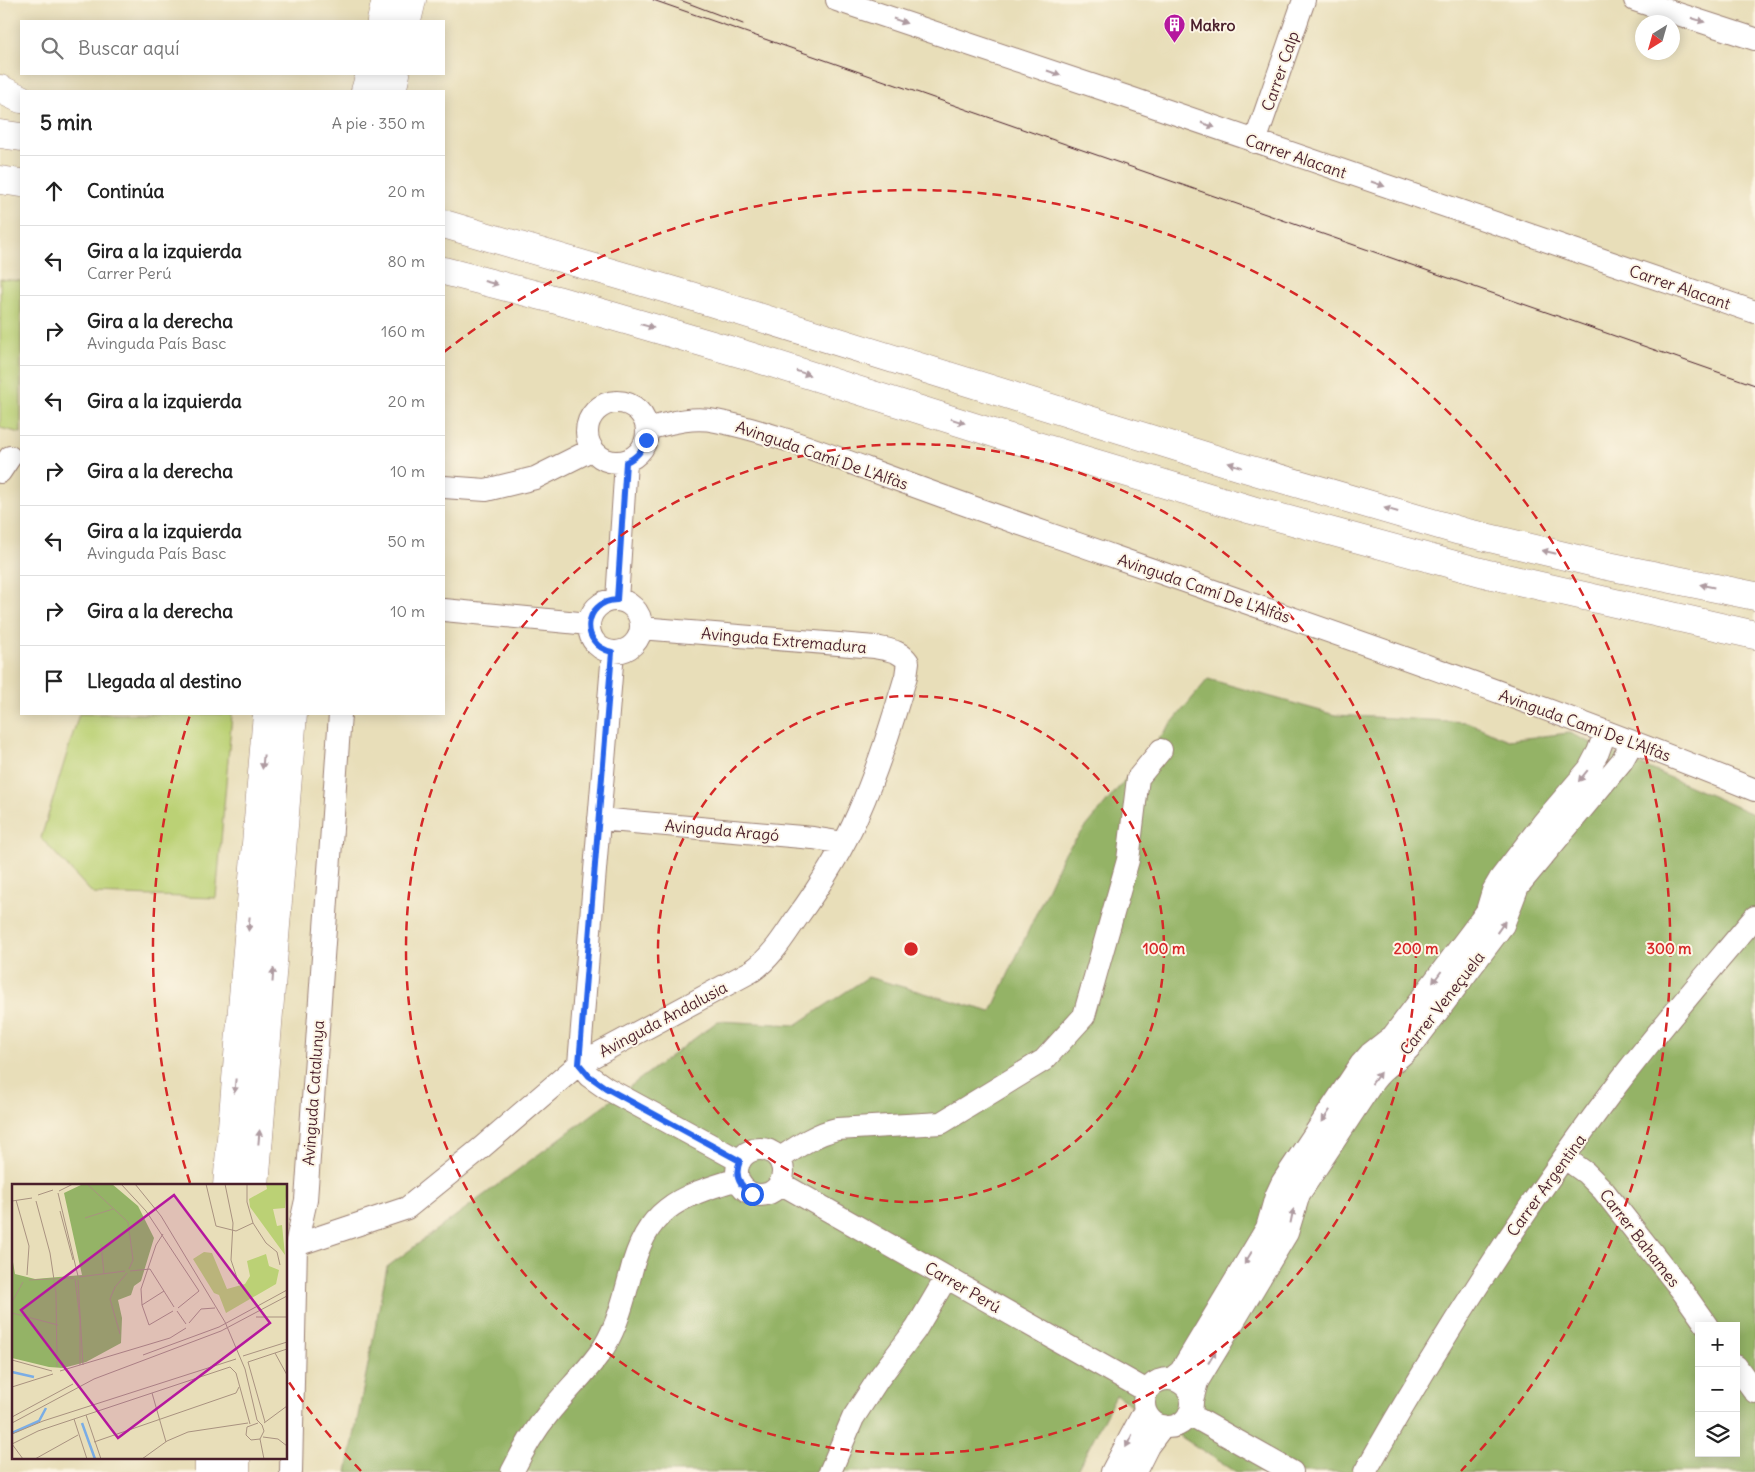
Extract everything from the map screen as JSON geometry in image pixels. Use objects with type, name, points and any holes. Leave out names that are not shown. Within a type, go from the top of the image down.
[{"type":"main road","points":[[381,20],[386,0]]},
{"type":"main road","points":[[407,20],[412,0]]},
{"type":"main road","points":[[365,90],[370,75]]},
{"type":"main road","points":[[392,90],[396,75]]},
{"type":"main road","points":[[0,89],[20,99]]},
{"type":"main road","points":[[0,134],[20,137]]},
{"type":"main road","points":[[0,182],[20,184]]},
{"type":"main road","points":[[445,224],[691,296],[1241,467],[1460,530],[1603,565],[1755,596]]},
{"type":"main road","points":[[445,270],[557,300],[743,354],[1252,510],[1488,574],[1755,636]]},
{"type":"main road","points":[[227,1184],[267,715]]},
{"type":"main road","points":[[255,1184],[293,715]]},
{"type":"street","name":"Carrer Alacant","points":[[837,0],[1755,312]]},
{"type":"street","name":"Carrer Calp","points":[[1254,142],[1304,0]]},
{"type":"street","points":[[1635,0],[1755,39]]},
{"type":"street","points":[[616,402],[631,405],[639,411],[647,429],[643,449],[626,462],[607,462],[591,450],[587,441],[586,430],[588,420],[601,406],[616,402]]},
{"type":"street","name":"Avinguda Camí De L'Alfàs","points":[[647,429],[690,419],[715,420],[756,430],[961,504],[1322,628],[1683,761],[1755,790]]},
{"type":"street","points":[[445,486],[486,490],[535,478],[591,450]]},
{"type":"street","points":[[617,600],[626,462]]},
{"type":"street","points":[[617,600],[624,601],[638,612],[641,628],[639,638],[634,645],[627,650],[612,652],[602,649],[595,644],[591,636],[589,624],[593,611],[599,605],[607,601],[617,600]]},
{"type":"street","points":[[445,610],[589,624]]},
{"type":"street","name":"Avinguda Extremadura","points":[[641,628],[865,646],[892,650],[902,654],[908,662],[906,676]]},
{"type":"street","points":[[512,1472],[547,1416],[604,1346],[613,1328],[626,1291],[634,1257],[642,1238],[654,1221],[686,1196],[739,1170],[749,1152],[756,1149],[771,1152],[779,1160],[783,1171],[780,1183],[774,1191],[759,1195],[752,1194],[745,1190],[739,1170],[606,1088],[589,1076],[579,1064],[612,652]]},
{"type":"street","name":"Avinguda Andalusia","points":[[296,1245],[407,1208],[480,1149],[579,1064],[761,965],[770,956],[806,905],[844,843],[858,815],[877,768],[906,676]]},
{"type":"street","name":"Avinguda Catalunya","points":[[291,1472],[296,1245],[306,1200],[340,715]]},
{"type":"street","name":"Carrer Veneçuela","points":[[1171,1379],[1180,1371],[1267,1228],[1276,1196],[1282,1183],[1352,1076],[1370,1054],[1389,1041],[1480,922],[1487,910],[1493,891],[1504,873],[1589,769],[1605,733]]},
{"type":"street","name":"Carrer Veneçuela","points":[[1191,1407],[1197,1382],[1287,1233],[1299,1194],[1373,1082],[1381,1071],[1400,1058],[1413,1044],[1503,925],[1518,886],[1622,761],[1632,743]]},
{"type":"street","points":[[779,1160],[810,1139],[828,1131],[941,1123],[1044,1060],[1084,1016],[1128,860],[1138,778],[1161,750]]},
{"type":"street","name":"Avinguda Aragó","points":[[599,819],[813,838],[844,843]]},
{"type":"street","name":"Carrer Argentina","points":[[1365,1472],[1403,1404],[1463,1306],[1514,1229],[1616,1087],[1667,1022],[1755,917]]},
{"type":"street","name":"Carrer Bahames","points":[[1565,1158],[1586,1173],[1604,1190],[1704,1322]]},
{"type":"street","name":"Carrer Perú","points":[[780,1183],[946,1278],[1146,1401]]},
{"type":"street","points":[[830,1472],[853,1418],[879,1378],[916,1330],[946,1278]]},
{"type":"street","points":[[1737,1367],[1755,1392]]},
{"type":"street","points":[[1112,1472],[1146,1401],[1156,1382],[1163,1379],[1178,1381],[1189,1392],[1191,1407],[1185,1420],[1178,1425],[1163,1426],[1154,1423],[1148,1417],[1146,1401]]},
{"type":"street","points":[[1191,1407],[1292,1472]]},
{"type":"street","points":[[1134,1472],[1148,1446],[1163,1426]]},
{"type":"green space","points":[[0,279],[20,281],[20,433],[0,428]]},
{"type":"green space","points":[[1208,679],[1335,715],[1467,722],[1508,740],[1569,733],[1755,815],[1755,1472],[1236,1472],[1116,1395],[1076,1472],[347,1472],[387,1267],[718,1021],[796,1025],[868,977],[991,1012],[1063,855]]},
{"type":"green space","points":[[79,715],[232,715],[216,898],[93,894],[41,838]]},
{"type":"tram line","points":[[653,0],[1755,385]]},
{"type":"tram line","points":[[680,0],[743,24]]},
{"type":"place","name":"Makro","points":[[1174,44]]},
{"type":"route","points":[[646,440],[643,449],[626,462],[617,600],[607,601],[593,611],[589,628],[595,644],[602,649],[612,652],[579,1064],[583,1071],[606,1088],[740,1161],[737,1170],[738,1179],[745,1190],[752,1194]]}]
